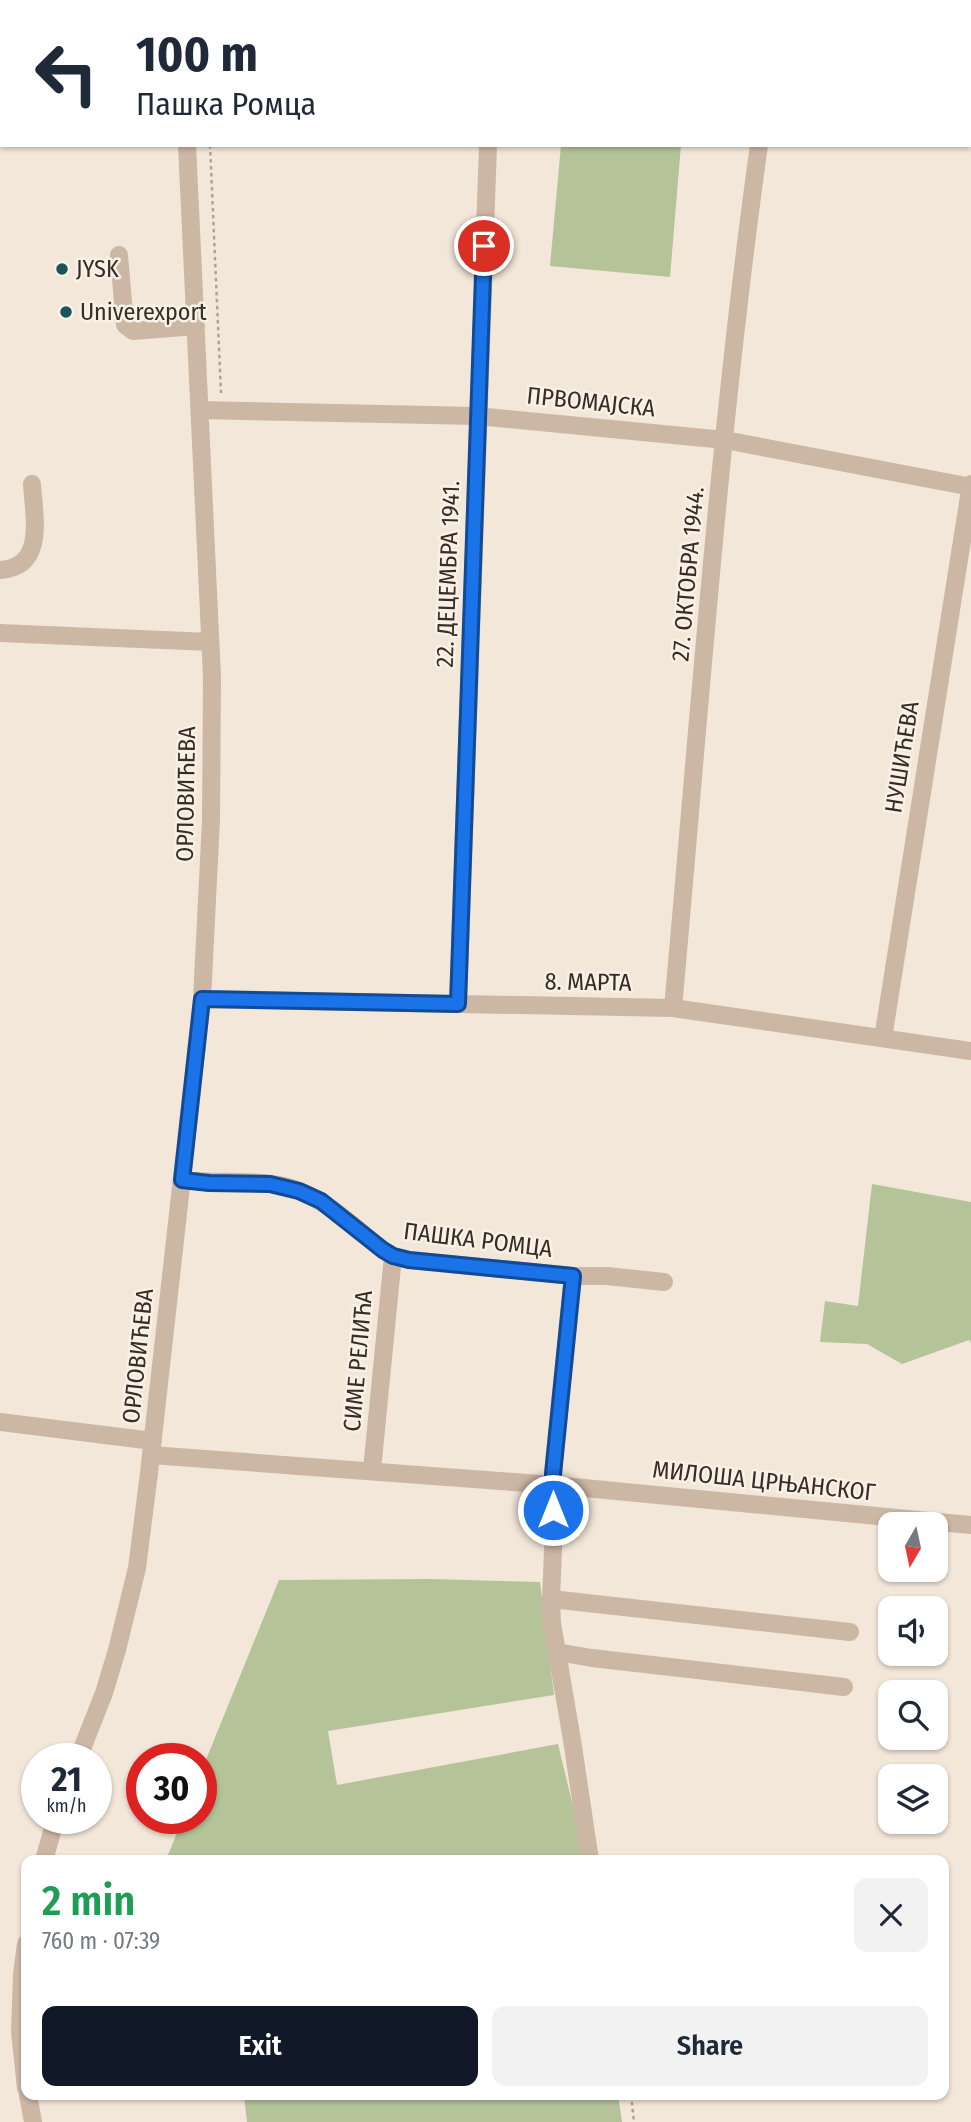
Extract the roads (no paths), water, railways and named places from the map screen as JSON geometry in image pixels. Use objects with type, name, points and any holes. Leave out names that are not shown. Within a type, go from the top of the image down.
[{"type":"street","name":"ОРЛОВИЋЕВА","points":[[84,1743],[104,1693],[127,1613],[141,1544],[202,999],[211,820],[210,642],[187,147]]},
{"type":"street","name":"22. ДЕЦЕМБРА 1941.","points":[[458,1004],[488,147]]},
{"type":"street","name":"27. ОКТОБРА 1944.","points":[[673,1008],[742,266],[759,147]]},
{"type":"street","points":[[120,255],[125,325],[133,331],[196,326]]},
{"type":"street","name":"ПРВОМАЈСКА","points":[[201,410],[477,416],[725,440],[971,486]]},
{"type":"street","points":[[0,570],[9,570],[22,564],[31,553],[34,539],[32,484]]},
{"type":"street","name":"НУШИЋЕВА","points":[[883,1038],[971,486]]},
{"type":"street","points":[[0,634],[210,642]]},
{"type":"street","name":"8. МАРТА","points":[[202,999],[673,1008],[971,1051]]},
{"type":"street","name":"ПАШКА РОМЦА","points":[[182,1180],[270,1184],[299,1191],[321,1201],[393,1256],[409,1260],[664,1282]]},
{"type":"street","name":"СИМЕ РЕЛИЋА","points":[[372,1470],[393,1256]]},
{"type":"street","points":[[573,1276],[553,1485],[551,1600],[589,1855]]},
{"type":"street","name":"ОРЛОВИЋЕВА","points":[[0,1422],[152,1448]]},
{"type":"street","name":"МИЛОША ЦРЊАНСКОГ","points":[[152,1448],[971,1525]]},
{"type":"street","points":[[551,1600],[850,1632]]},
{"type":"street","points":[[557,1652],[844,1687]]},
{"type":"street","points":[[46,1855],[52,1834]]},
{"type":"street","points":[[28,2100],[33,2122]]},
{"type":"place","name":"JYSK","points":[[62,269]]},
{"type":"place","name":"Univerexport","points":[[66,312]]}]
